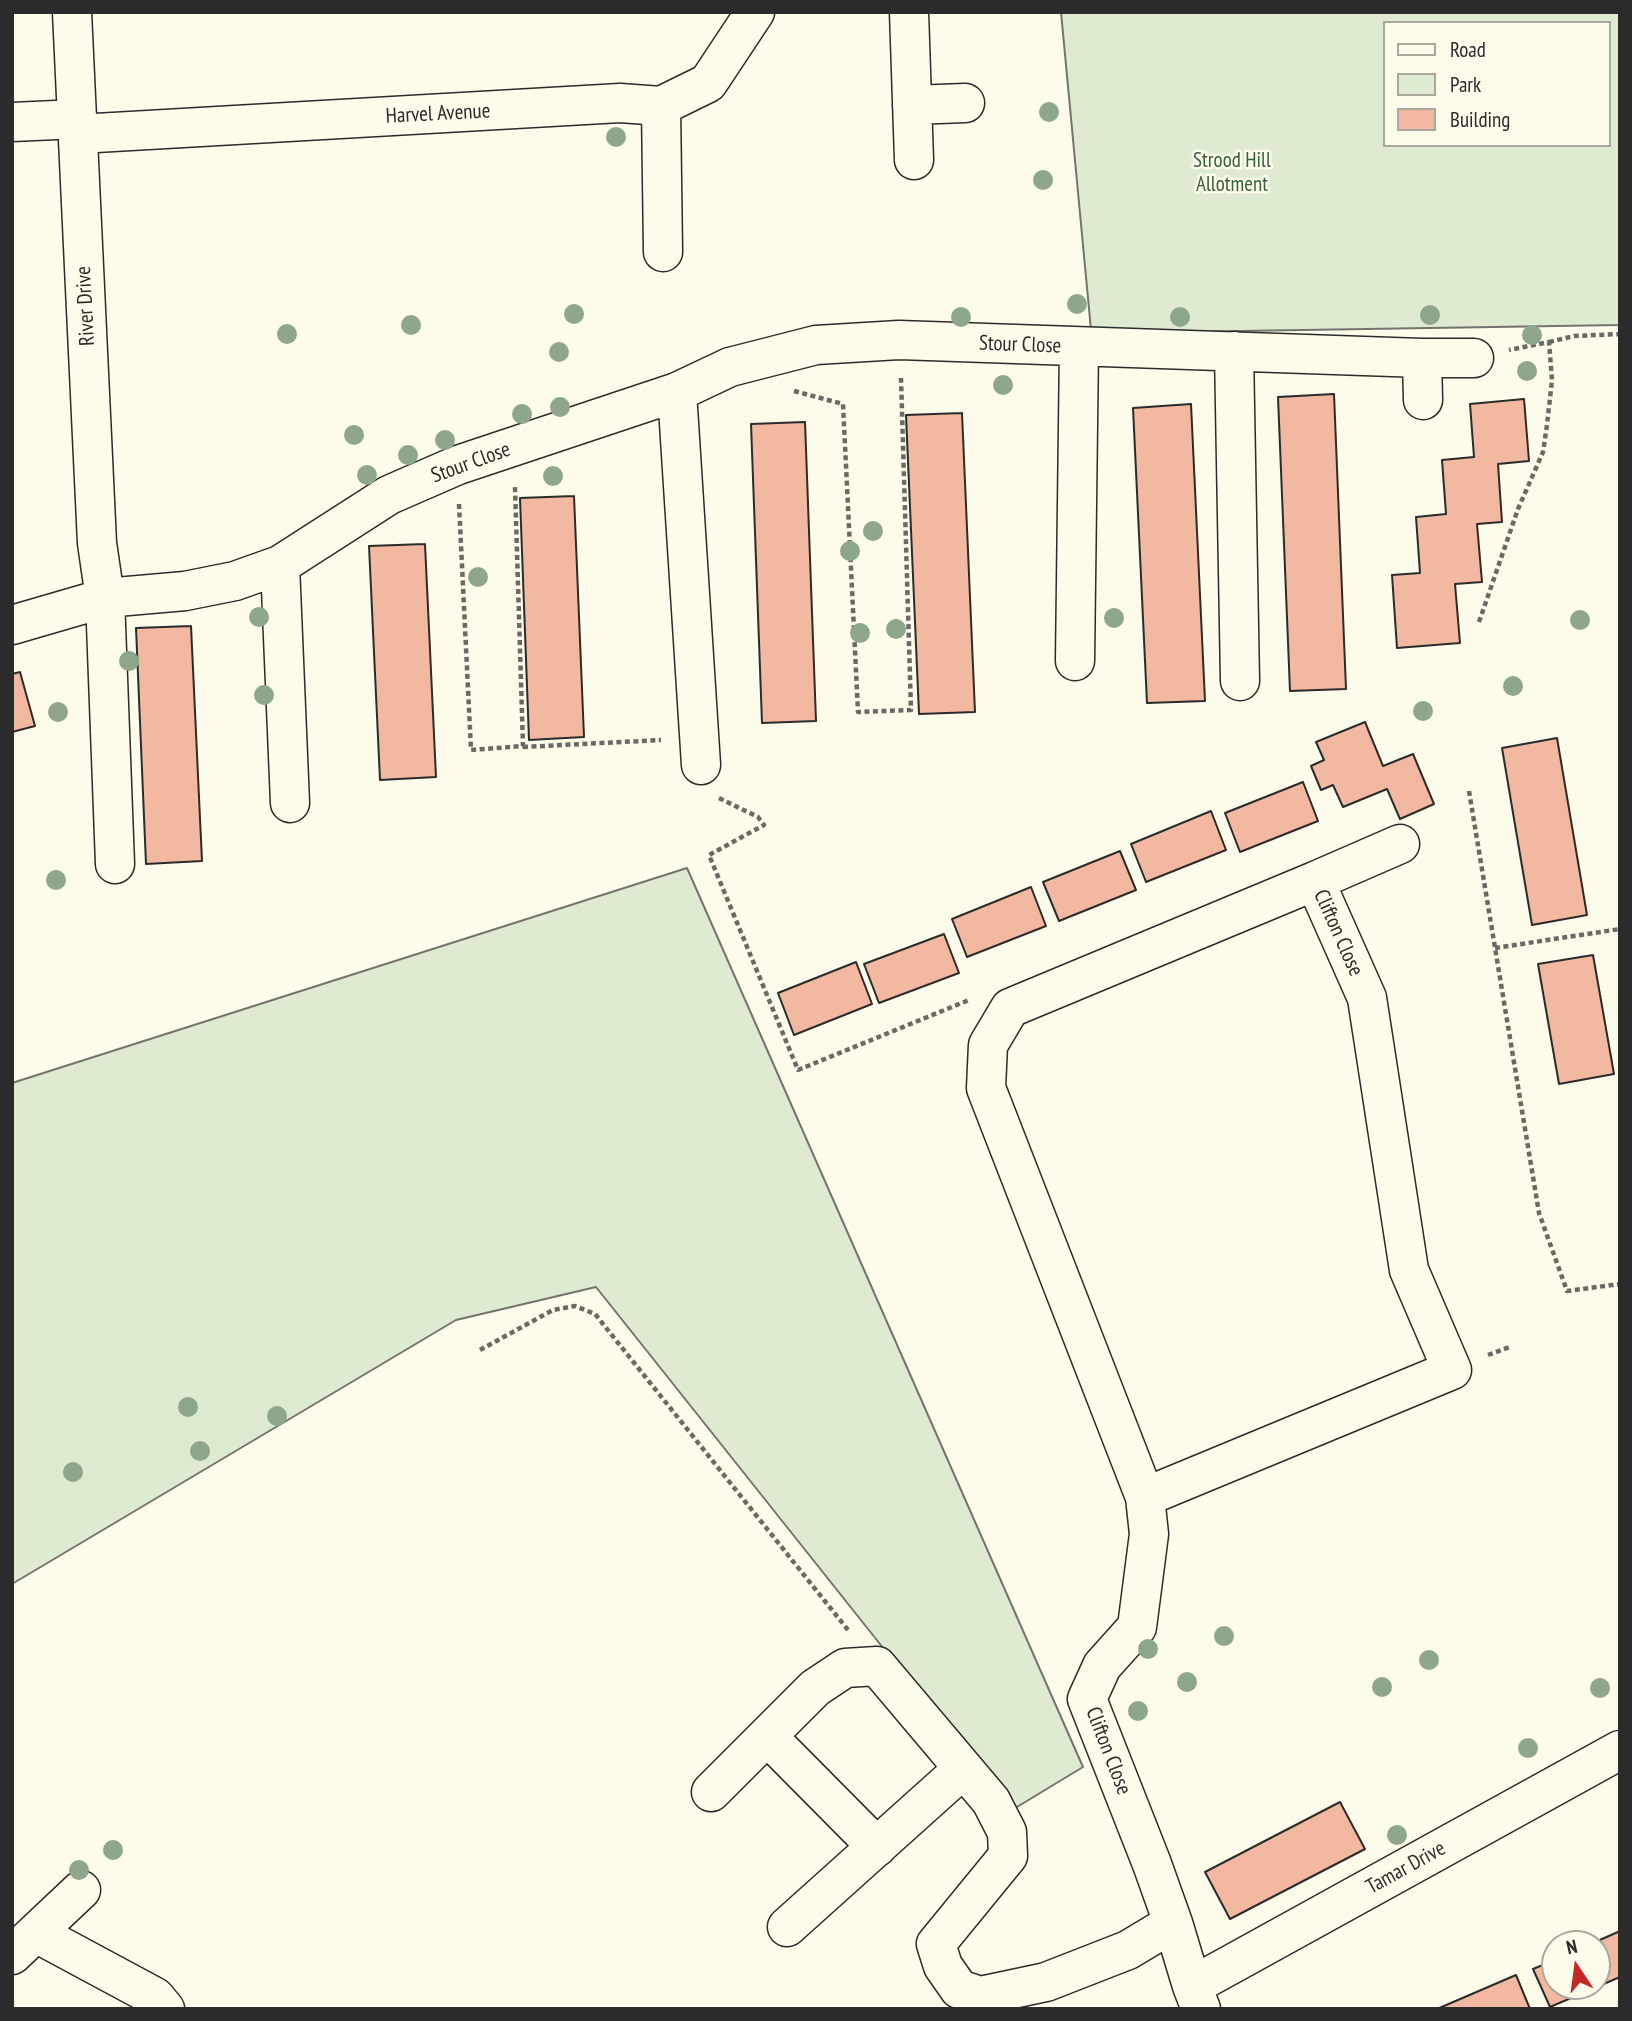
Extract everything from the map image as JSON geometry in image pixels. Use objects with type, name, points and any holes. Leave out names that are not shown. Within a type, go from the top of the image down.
[{"type":"street","name":"River Drive","points":[[72,12],[97,544],[106,598],[116,864]]},
{"type":"street","points":[[909,12],[914,160]]},
{"type":"street","points":[[663,252],[661,106],[708,83],[748,15]]},
{"type":"street","name":"Harvel Avenue","points":[[12,122],[78,127],[620,103],[661,106]]},
{"type":"street","points":[[912,105],[965,103]]},
{"type":"street","name":"Stour Close","points":[[106,598],[185,591],[234,581],[280,565],[389,495],[446,470],[677,392],[737,365],[816,345],[899,340],[1474,358]]},
{"type":"street","name":"Stour Close","points":[[1075,661],[1079,347]]},
{"type":"street","points":[[1234,351],[1240,681]]},
{"type":"street","points":[[1422,358],[1423,400]]},
{"type":"street","points":[[677,392],[704,766]]},
{"type":"street","points":[[280,565],[290,803]]},
{"type":"street","points":[[12,625],[106,598]]},
{"type":"street","points":[[1315,881],[1400,844]]},
{"type":"street","name":"Clifton Close","points":[[1145,1497],[1452,1370],[1409,1270],[1367,998],[1315,881],[1010,1008],[988,1045],[986,1088],[1145,1497],[1149,1534],[1137,1627],[1102,1666],[1087,1699],[1173,1923],[1196,1998]]},
{"type":"street","points":[[711,1792],[815,1688],[845,1668],[877,1666],[991,1801],[1007,1832],[1007,1857],[936,1944],[943,1966],[959,1989],[980,1996],[1046,1982],[1128,1950],[1173,1923]]},
{"type":"street","points":[[767,1736],[877,1847]]},
{"type":"street","name":"Tamar Drive","points":[[1196,1998],[1620,1751]]},
{"type":"street","points":[[787,1927],[963,1769]]},
{"type":"street","points":[[81,1890],[21,1938],[155,1997],[165,2009]]},
{"type":"path","points":[[1474,358],[1574,336],[1620,334]]},
{"type":"path","points":[[790,390],[843,404],[858,712],[911,710],[899,340]]},
{"type":"path","points":[[1479,622],[1513,522],[1543,452],[1552,380],[1549,342]]},
{"type":"path","points":[[515,484],[523,746],[519,747]]},
{"type":"path","points":[[459,503],[471,750],[519,747],[704,766],[758,817],[764,825],[709,855],[798,1070],[993,990],[1010,1008]]},
{"type":"path","points":[[1469,791],[1539,1213],[1567,1291],[1620,1284]]},
{"type":"path","points":[[1495,948],[1620,929]]},
{"type":"path","points":[[480,1350],[553,1310],[575,1306],[595,1314],[877,1666]]},
{"type":"green space","name":"Strood Hill Allotment","points":[[1061,12],[1620,12],[1620,325],[1176,332],[1091,330]]},
{"type":"green space","points":[[687,868],[1083,1767],[1012,1810],[596,1287],[456,1320],[12,1584],[12,1083]]},
{"type":"building","points":[[1334,394],[1346,689],[1290,691],[1278,397]]},
{"type":"building","points":[[1524,399],[1529,461],[1498,464],[1502,522],[1477,524],[1482,582],[1455,584],[1460,643],[1397,648],[1392,575],[1420,573],[1416,517],[1446,514],[1442,460],[1474,457],[1470,404]]},
{"type":"building","points":[[1191,404],[1205,701],[1147,703],[1133,408]]},
{"type":"building","points":[[962,413],[975,712],[919,714],[906,415]]},
{"type":"building","points":[[805,422],[816,721],[762,723],[751,424]]},
{"type":"building","points":[[574,496],[584,737],[529,740],[520,498]]},
{"type":"building","points":[[425,544],[436,777],[380,780],[369,546]]},
{"type":"building","points":[[191,626],[202,861],[146,864],[136,628]]},
{"type":"building","points":[[20,672],[35,726],[12,732],[12,674]]},
{"type":"building","points":[[1365,722],[1383,766],[1413,754],[1434,804],[1400,819],[1387,789],[1343,807],[1333,785],[1321,790],[1311,766],[1324,760],[1316,742]]},
{"type":"building","points":[[1557,738],[1587,915],[1532,925],[1502,748]]},
{"type":"building","points":[[1303,782],[1318,821],[1240,852],[1225,813]]},
{"type":"building","points":[[1211,811],[1226,850],[1146,882],[1131,844]]},
{"type":"building","points":[[1120,851],[1136,890],[1059,921],[1043,882]]},
{"type":"building","points":[[1031,887],[1046,926],[967,957],[952,919]]},
{"type":"building","points":[[944,934],[959,973],[879,1003],[864,964]]},
{"type":"building","points":[[1593,955],[1614,1074],[1559,1084],[1538,964]]},
{"type":"building","points":[[856,962],[872,1004],[794,1035],[778,993]]},
{"type":"building","points":[[1340,1802],[1365,1849],[1230,1919],[1205,1872]]},
{"type":"building","points":[[1620,1931],[1620,1977],[1611,1981],[1611,1935]]},
{"type":"building","points":[[1541,1966],[1541,1987],[1533,1969]]},
{"type":"building","points":[[1516,1975],[1530,2009],[1437,2009]]},
{"type":"building","points":[[1547,2000],[1566,2000],[1550,2007]]}]
